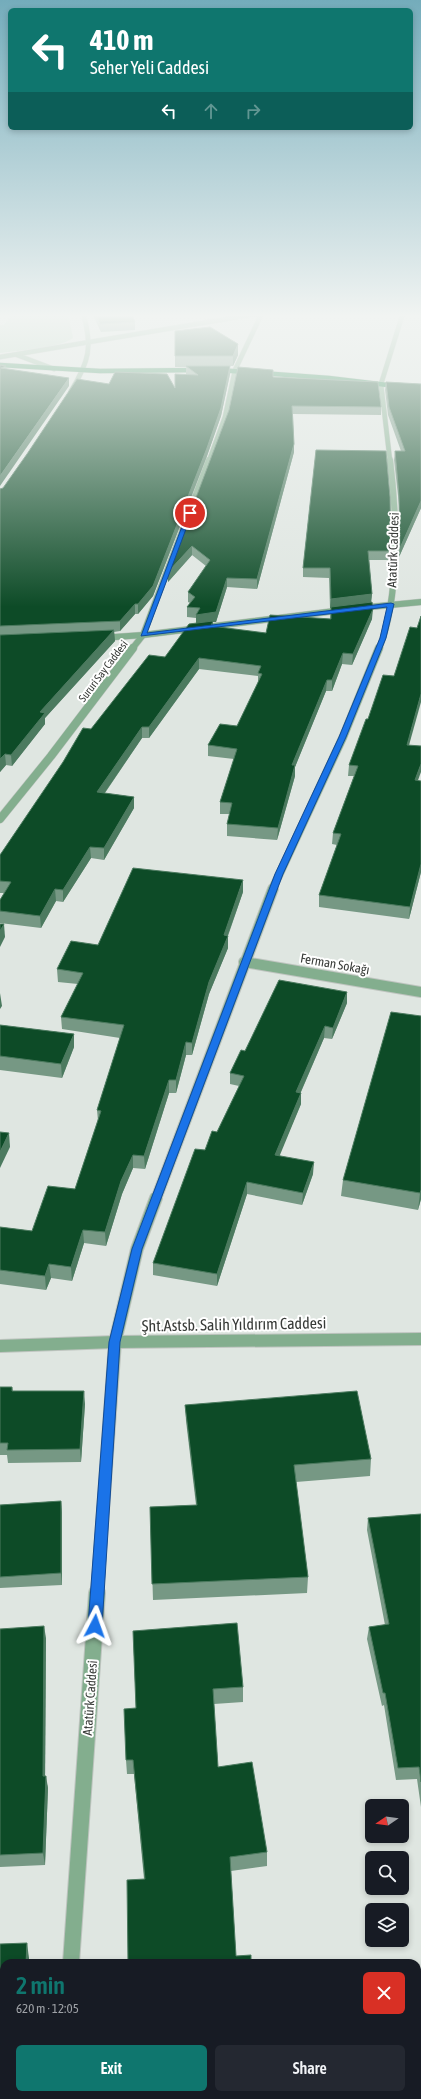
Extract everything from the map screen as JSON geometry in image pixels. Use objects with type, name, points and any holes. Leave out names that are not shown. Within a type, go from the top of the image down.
[{"type":"street","name":"Sururi Say Caddesi","points":[[0,819],[51,756],[143,635],[226,411]]},
{"type":"street","name":"Atatürk Caddesi","points":[[71,1959],[115,1342],[137,1249],[244,962],[279,874],[342,737],[383,638],[391,604],[395,535],[393,483],[385,411]]},
{"type":"street","points":[[92,638],[143,635],[391,604],[421,602]]},
{"type":"street","name":"Ferman Sokağı","points":[[244,962],[421,992]]},
{"type":"street","name":"Şht.Astsb. Salih Yıldırım Caddesi","points":[[0,1346],[115,1342],[421,1339]]},
{"type":"building","points":[[0,411],[46,411],[0,476]]},
{"type":"building","points":[[56,411],[220,411],[153,586],[138,604],[135,604],[120,621],[0,626],[0,489],[3,488]]},
{"type":"building","points":[[229,411],[292,411],[294,444],[257,579],[227,578],[216,612],[196,615],[200,608],[187,607],[195,597],[188,592],[210,560],[192,546],[168,572]]},
{"type":"building","points":[[390,411],[421,411],[421,501],[400,548],[399,496],[395,451],[405,451]]},
{"type":"building","points":[[316,450],[386,451],[390,497],[391,551],[368,551],[372,594],[331,599],[330,568],[303,568]]},
{"type":"building","points":[[372,602],[373,609],[353,654],[343,653],[332,680],[327,680],[292,765],[295,765],[278,828],[227,824],[232,803],[220,802],[237,749],[208,745],[220,724],[237,726],[262,674],[258,673],[261,666],[199,658],[149,727],[142,727],[97,792],[134,797],[104,848],[90,847],[63,890],[55,889],[40,916],[0,911],[0,900],[11,882],[0,881],[0,855],[63,762],[83,728],[91,729],[149,655],[165,657],[189,624],[213,621],[211,626],[266,633],[270,615],[331,619],[331,607]]},
{"type":"building","points":[[421,616],[421,694],[407,745],[421,746],[421,764],[415,780],[421,781],[421,864],[410,907],[319,895],[341,834],[333,833],[358,766],[349,765],[366,719],[368,719],[383,675],[394,676],[410,627],[417,628]]},
{"type":"building","points":[[114,630],[40,712],[45,713],[11,755],[5,754],[0,759],[0,635]]},
{"type":"building","points":[[133,868],[243,880],[224,935],[228,936],[209,982],[192,1043],[186,1042],[176,1080],[169,1080],[144,1156],[133,1155],[121,1181],[105,1232],[83,1230],[71,1267],[49,1264],[45,1276],[0,1270],[0,1227],[32,1231],[48,1186],[75,1189],[101,1111],[97,1110],[124,1025],[61,1017],[83,973],[57,969],[71,941],[98,945]]},
{"type":"building","points":[[0,924],[4,924],[0,931]]},
{"type":"building","points":[[279,980],[347,992],[333,1028],[325,1026],[296,1092],[301,1093],[275,1155],[314,1162],[303,1193],[247,1182],[217,1274],[153,1263],[195,1149],[205,1150],[212,1131],[217,1132],[244,1076],[230,1073],[241,1050],[245,1051]]},
{"type":"building","points":[[391,1012],[421,1016],[420,1193],[343,1180]]},
{"type":"building","points":[[0,1025],[74,1034],[61,1064],[0,1056]]},
{"type":"building","points":[[0,1132],[9,1133],[0,1152]]},
{"type":"building","points":[[0,1387],[12,1387],[12,1391],[84,1391],[80,1449],[7,1450],[8,1443],[0,1443]]},
{"type":"building","points":[[357,1391],[371,1459],[294,1465],[308,1577],[152,1584],[150,1507],[197,1505],[185,1405]]},
{"type":"building","points":[[61,1501],[61,1573],[0,1577],[0,1505]]},
{"type":"building","points":[[421,1514],[421,1782],[419,1767],[398,1768],[385,1693],[383,1693],[369,1627],[389,1624],[368,1518]]},
{"type":"building","points":[[237,1623],[243,1687],[213,1689],[218,1767],[252,1762],[267,1852],[230,1857],[236,1956],[251,1955],[251,1959],[128,1959],[127,1880],[145,1879],[133,1760],[126,1760],[124,1709],[136,1708],[133,1631]]},
{"type":"building","points":[[44,1626],[43,1776],[46,1776],[43,1853],[0,1855],[0,1629]]},
{"type":"building","points":[[27,1943],[26,1959],[0,1959],[0,1944]]},
{"type":"route","points":[[95,1626],[115,1342],[124,1297],[137,1249],[244,962],[279,874],[342,737],[383,638],[391,604],[143,635],[190,513]]}]
